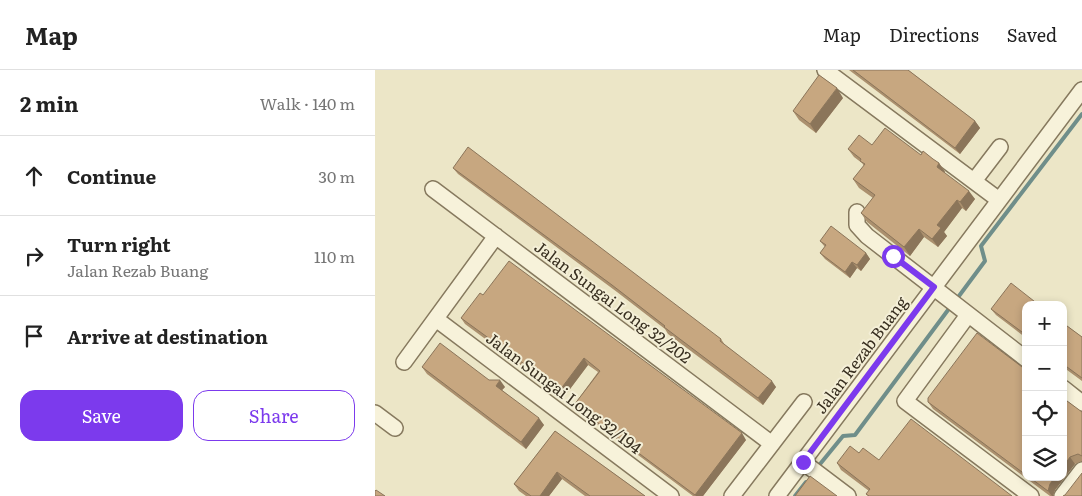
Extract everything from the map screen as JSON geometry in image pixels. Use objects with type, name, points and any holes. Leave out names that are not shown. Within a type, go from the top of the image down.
[{"type":"street","points":[[825,70],[999,200]]},
{"type":"street","name":"Jalan Rezab Buang","points":[[777,496],[814,471],[934,287],[1082,90]]},
{"type":"street","points":[[974,181],[1000,147]]},
{"type":"street","name":"Jalan Sungai Long 32/202","points":[[433,189],[772,444]]},
{"type":"street","points":[[857,212],[857,225],[867,236],[1022,356]]},
{"type":"street","points":[[404,362],[497,236]]},
{"type":"street","points":[[959,308],[905,401],[1031,496]]},
{"type":"street","name":"Jalan Sungai Long 32/194","points":[[436,319],[671,496]]},
{"type":"street","points":[[1067,391],[1082,403]]},
{"type":"street","points":[[732,496],[804,402]]},
{"type":"street","points":[[375,413],[395,428]]},
{"type":"street","points":[[1062,496],[1082,470]]},
{"type":"street","points":[[814,471],[848,496]]},
{"type":"building","points":[[853,70],[908,70],[975,121],[955,148]]},
{"type":"building","points":[[819,75],[837,88],[810,124],[793,111]]},
{"type":"building","points":[[885,128],[921,155],[923,151],[939,163],[937,167],[969,191],[960,202],[957,200],[937,225],[941,228],[932,239],[919,229],[904,247],[861,213],[875,195],[853,179],[865,164],[848,149],[859,135],[872,145]]},
{"type":"building","points":[[468,147],[721,339],[720,341],[772,381],[758,398],[612,285],[453,168]]},
{"type":"building","points":[[831,226],[866,253],[857,265],[852,262],[845,272],[820,253],[826,245],[820,241]]},
{"type":"building","points":[[509,261],[742,433],[695,495],[574,405],[600,371],[584,358],[560,390],[461,318],[480,293],[483,295]]},
{"type":"building","points":[[1011,283],[1034,301],[1022,301],[1022,332],[991,309]]},
{"type":"building","points":[[1067,326],[1082,337],[1082,378],[1067,367]]},
{"type":"building","points":[[977,333],[1022,367],[1022,472],[928,402],[928,398]]},
{"type":"building","points":[[440,343],[489,380],[500,380],[496,386],[539,418],[521,442],[422,367]]},
{"type":"building","points":[[1067,401],[1082,412],[1082,456],[1078,454],[1070,457],[1067,461]]},
{"type":"building","points":[[911,419],[1012,496],[869,496],[866,494],[870,489],[837,463],[850,446],[859,453],[863,448],[879,460]]},
{"type":"building","points":[[555,431],[645,496],[590,496],[557,472],[540,496],[531,496],[514,484]]},
{"type":"building","points":[[1082,473],[1082,496],[1063,496],[1065,495]]},
{"type":"building","points":[[810,476],[837,496],[795,496]]},
{"type":"building","points":[[1034,481],[1052,481],[1048,491]]},
{"type":"building","points":[[376,490],[385,496],[375,496]]},
{"type":"waterway","points":[[956,300],[985,261],[981,246],[1082,114]]},
{"type":"waterway","points":[[816,469],[843,436],[855,435],[951,306]]},
{"type":"waterway","points":[[795,496],[806,482]]},
{"type":"route","points":[[803,462],[934,287],[893,256]]}]
